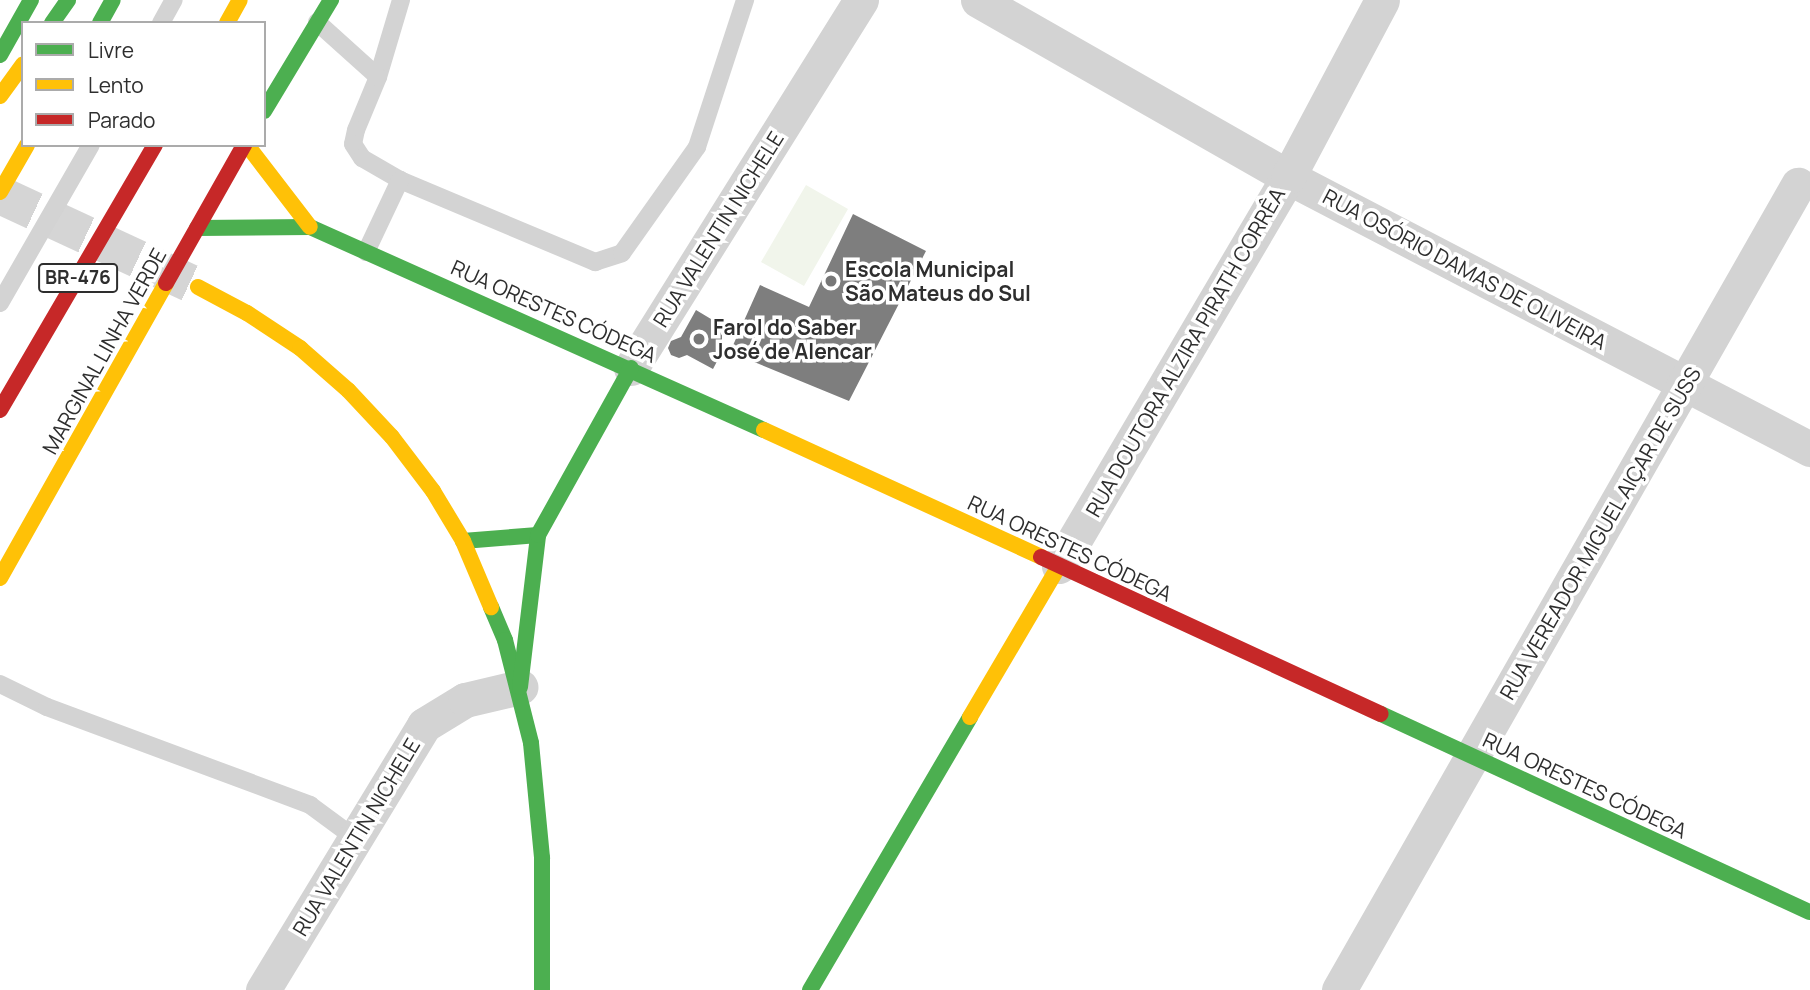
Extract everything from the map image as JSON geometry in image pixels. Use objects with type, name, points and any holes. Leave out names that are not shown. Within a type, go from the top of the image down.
[{"type":"main road","points":[[0,55],[31,0]]},
{"type":"main road","points":[[53,21],[68,0]]},
{"type":"main road","points":[[101,21],[113,0]]},
{"type":"main road","points":[[228,21],[240,0]]},
{"type":"main road","points":[[266,108],[331,0]]},
{"type":"main road","points":[[0,96],[21,67]]},
{"type":"main road","points":[[0,192],[26,147]]},
{"type":"main road","name":"BR-476","points":[[0,410],[154,147]]},
{"type":"main road","name":"MARGINAL LINHA VERDE","points":[[0,578],[244,147]]},
{"type":"main road","name":"RUA ORESTES CÓDEGA","points":[[247,147],[310,227]]},
{"type":"main road","name":"RUA ORESTES CÓDEGA","points":[[197,228],[310,227],[631,368],[1810,912]]},
{"type":"main road","points":[[198,287],[247,313],[300,348],[348,390],[392,437],[433,491],[463,541],[505,640],[520,687],[539,804],[542,990]]},
{"type":"main road","name":"RUA VALENTIN NICHELE","points":[[520,687],[538,535],[631,368]]},
{"type":"main road","points":[[463,541],[538,535]]},
{"type":"main road","name":"RUA DOUTORA ALZIRA PIRATH CORRÊA","points":[[810,990],[1059,566]]},
{"type":"street","name":"RUA VALENTIN NICHELE","points":[[631,368],[861,0]]},
{"type":"street","name":"RUA OSÓRIO DAMAS DE OLIVEIRA","points":[[978,0],[1288,177],[1810,449]]},
{"type":"street","name":"RUA DOUTORA ALZIRA PIRATH CORRÊA","points":[[1059,566],[1288,177],[1382,0]]},
{"type":"street","name":"RUA VEREADOR MIGUEL AIÇAR DE SUSS","points":[[1339,990],[1798,185]]},
{"type":"street","name":"RUA VALENTIN NICHELE","points":[[263,990],[424,725],[465,699],[520,687]]},
{"type":"lane","points":[[162,21],[174,0]]},
{"type":"lane","points":[[401,0],[378,78],[353,145],[362,158],[400,180],[577,257],[595,262],[622,253],[697,147],[745,0]]},
{"type":"lane","points":[[317,22],[378,78]]},
{"type":"lane","points":[[0,303],[90,147]]},
{"type":"lane","points":[[366,251],[400,180]]},
{"type":"lane","points":[[0,684],[47,707],[310,805],[355,838]]},
{"type":"shaded area","points":[[806,185],[848,209],[804,286],[761,262]]},
{"type":"building","points":[[853,214],[926,251],[849,401],[730,352],[760,285],[809,307]]},
{"type":"building","name":"Farol do Saber José de Alencar","points":[[696,310],[711,319],[722,335],[722,352],[713,369],[687,355],[679,358],[671,355],[668,348],[671,341],[681,337]]},
{"type":"tunnel","points":[[0,195],[198,287]]},
{"type":"traffic: fast","points":[[0,55],[31,0]]},
{"type":"traffic: fast","points":[[53,21],[68,0]]},
{"type":"traffic: fast","points":[[101,21],[113,0]]},
{"type":"traffic: fast","points":[[266,108],[331,0]]},
{"type":"traffic: fast","points":[[197,228],[310,227],[764,430]]},
{"type":"traffic: fast","points":[[520,687],[538,535],[631,368]]},
{"type":"traffic: fast","points":[[463,541],[538,535]]},
{"type":"traffic: fast","points":[[491,607],[505,640],[531,743],[542,858],[542,990]]},
{"type":"traffic: fast","points":[[1381,714],[1810,912]]},
{"type":"traffic: fast","points":[[810,990],[970,717]]},
{"type":"traffic: slow","points":[[228,21],[240,0]]},
{"type":"traffic: slow","points":[[0,96],[21,67]]},
{"type":"traffic: slow","points":[[0,192],[26,147]]},
{"type":"traffic: slow","points":[[249,147],[310,227]]},
{"type":"traffic: slow","points":[[0,578],[166,283]]},
{"type":"traffic: slow","points":[[198,287],[247,313],[300,348],[348,390],[392,437],[433,491],[463,541],[491,607]]},
{"type":"traffic: slow","points":[[764,430],[1041,557]]},
{"type":"traffic: slow","points":[[970,717],[1059,566]]},
{"type":"traffic: jam","points":[[0,410],[154,147]]},
{"type":"traffic: jam","points":[[166,283],[243,147]]},
{"type":"traffic: jam","points":[[1041,557],[1381,714]]},
{"type":"place","name":"Escola Municipal São Mateus do Sul","points":[[831,281]]},
{"type":"place","name":"Farol do Saber José de Alencar","points":[[699,339]]}]
